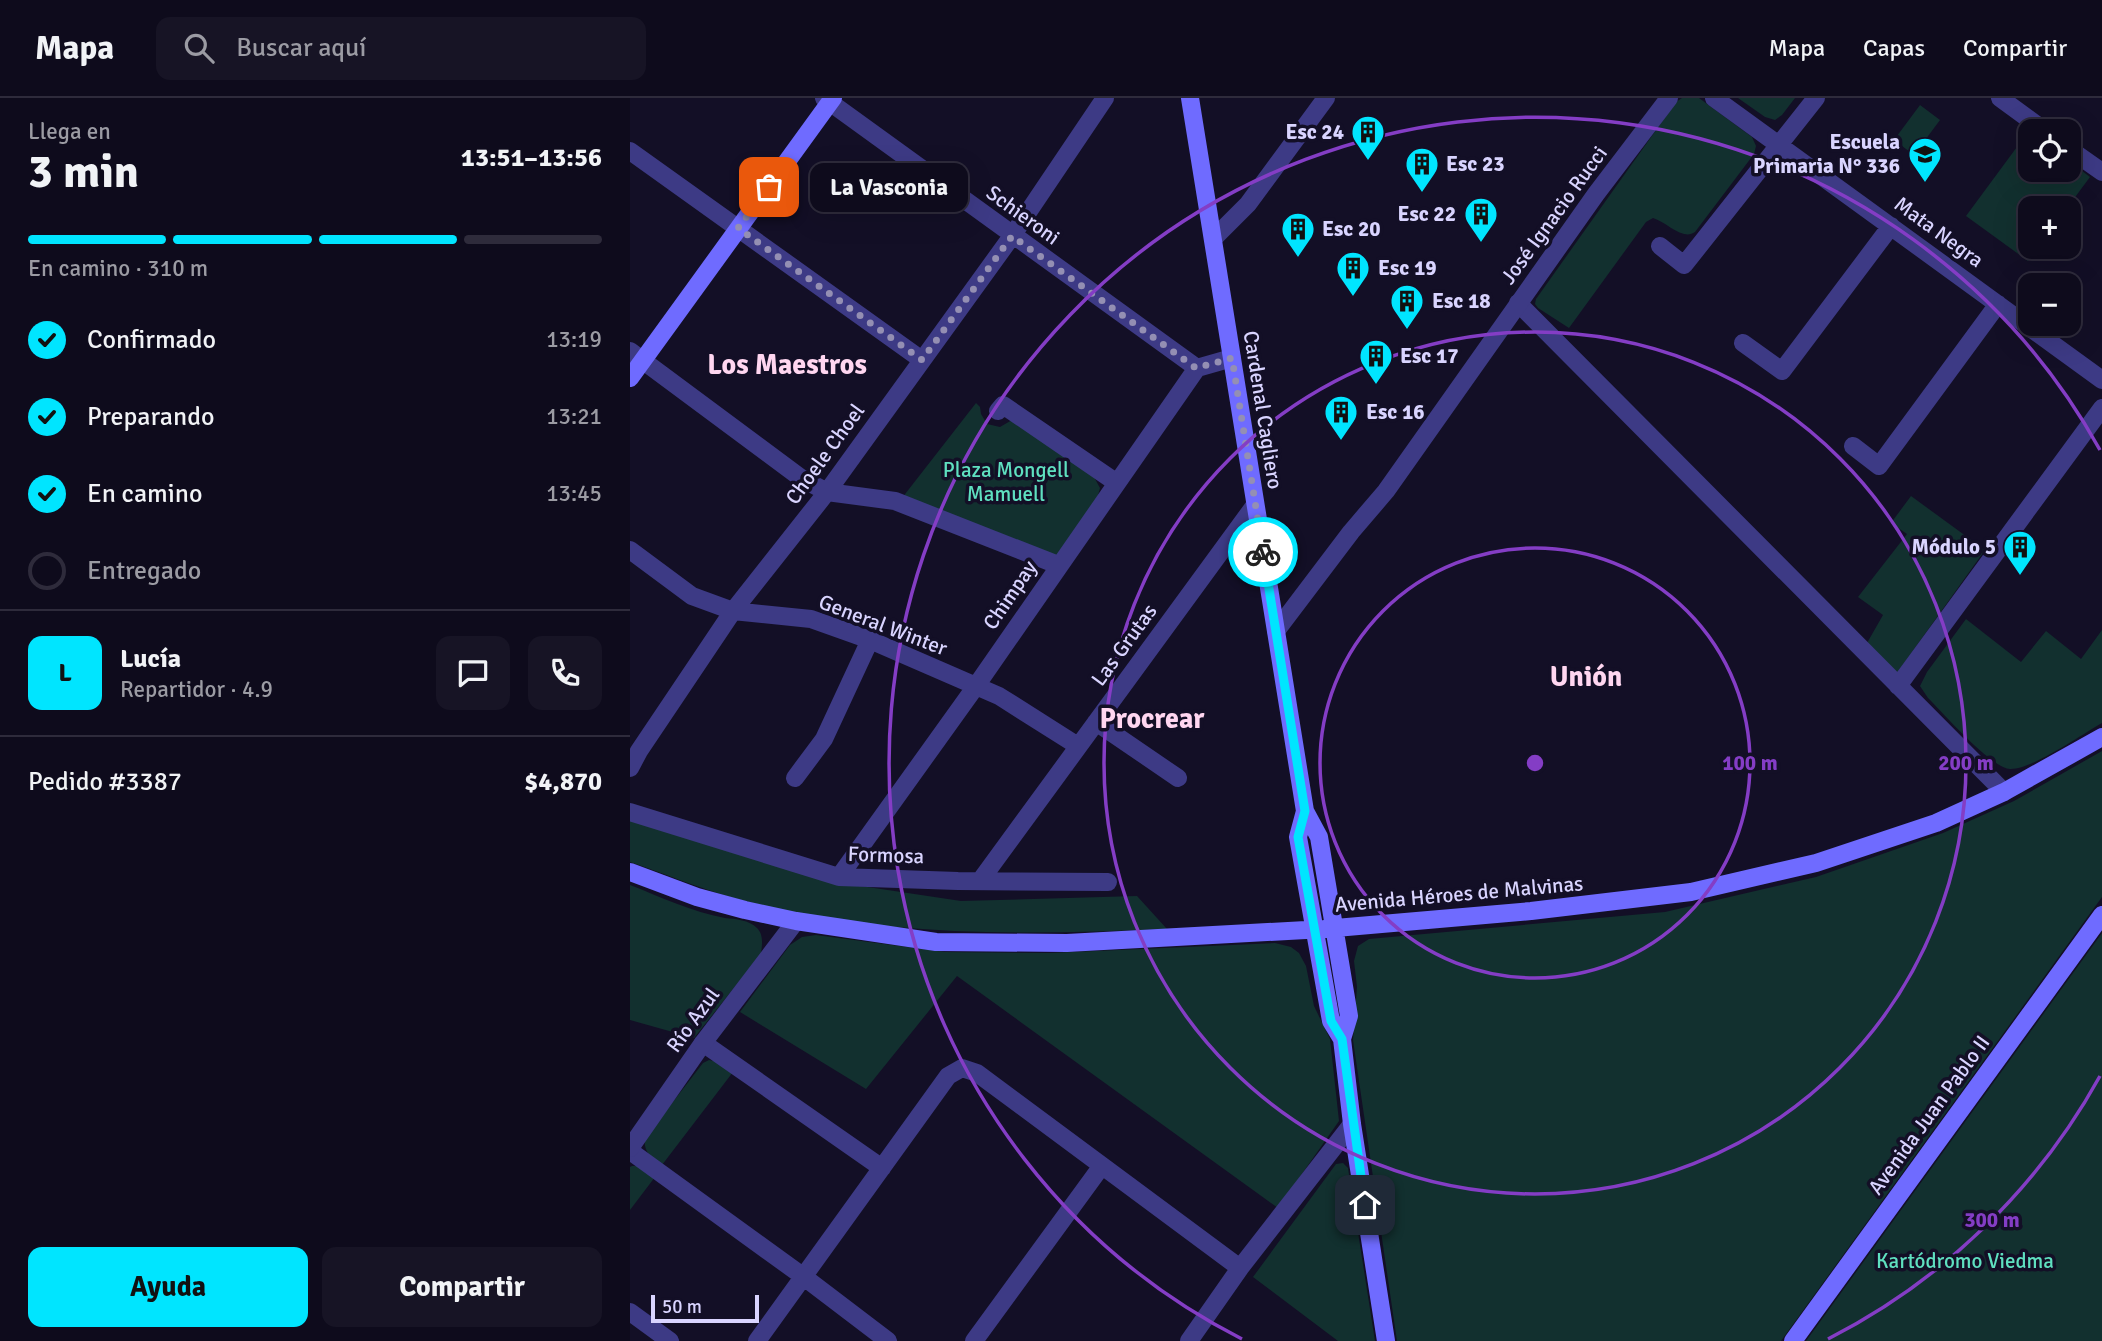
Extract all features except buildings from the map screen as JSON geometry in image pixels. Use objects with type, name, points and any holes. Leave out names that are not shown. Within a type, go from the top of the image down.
[{"type":"main road","name":"Cardenal Cagliero","points":[[1190,98],[1305,811],[1320,837],[1349,1016],[1342,1039],[1352,1124],[1386,1341]]},
{"type":"main road","points":[[630,378],[636,356],[738,228],[829,100]]},
{"type":"main road","name":"Avenida Héroes de Malvinas","points":[[630,872],[745,911],[936,942],[1067,943],[1314,930],[1571,907],[1691,892],[1816,863],[1936,823],[2004,792],[2102,737]]},
{"type":"main road","name":"Cardenal Cagliero","points":[[1305,811],[1298,837],[1331,1021],[1342,1039]]},
{"type":"main road","name":"Avenida Juan Pablo II","points":[[1793,1341],[2102,915]]},
{"type":"street","points":[[1213,239],[1248,204],[1326,98]]},
{"type":"street","name":"José Ignacio Rucci","points":[[1276,631],[1351,532],[1386,491],[1605,182],[1669,98]]},
{"type":"street","name":"Mata Negra","points":[[1714,98],[2102,380]]},
{"type":"street","points":[[1660,246],[1684,265],[1816,98]]},
{"type":"street","points":[[2000,98],[2029,119]]},
{"type":"street","name":"Choele Choel","points":[[630,768],[733,611],[827,492],[1012,236],[1103,99]]},
{"type":"street","name":"Schieroni","points":[[829,100],[1196,368]]},
{"type":"street","points":[[630,151],[922,360]]},
{"type":"street","points":[[2081,156],[2100,168]]},
{"type":"street","points":[[1743,343],[1782,371],[1891,226]]},
{"type":"street","points":[[1518,303],[2004,792]]},
{"type":"street","points":[[1853,446],[1879,466],[1998,304]]},
{"type":"street","points":[[636,356],[801,478],[827,492],[895,501],[1058,565]]},
{"type":"street","points":[[1196,368],[1232,358]]},
{"type":"street","name":"Chimpay","points":[[839,877],[976,686],[1196,368]]},
{"type":"street","points":[[998,411],[1003,405],[1117,484]]},
{"type":"street","points":[[1898,686],[2102,408]]},
{"type":"street","name":"Las Grutas","points":[[980,881],[1255,505]]},
{"type":"street","name":"General Winter","points":[[630,550],[692,596],[733,611],[811,619],[870,640],[999,696],[1078,746]]},
{"type":"street","points":[[795,778],[824,738],[870,640]]},
{"type":"street","points":[[1097,722],[1178,778]]},
{"type":"street","name":"Formosa","points":[[630,812],[839,877],[1108,881]]},
{"type":"street","name":"Río Azul","points":[[630,1150],[703,1043],[796,921]]},
{"type":"street","points":[[703,1043],[882,1168]]},
{"type":"street","points":[[757,1341],[948,1076],[962,1068],[977,1073],[1240,1268]]},
{"type":"street","points":[[1189,1341],[1240,1268],[1352,1124]]},
{"type":"street","points":[[630,1150],[888,1341]]},
{"type":"street","points":[[974,1341],[1101,1167]]},
{"type":"street","points":[[630,1312],[670,1341]]},
{"type":"green space","points":[[1682,98],[1699,98],[1752,137],[1756,146],[1754,154],[1695,232],[1680,233],[1653,218],[1646,222],[1569,328],[1538,308],[1536,299],[1676,102]]},
{"type":"green space","points":[[1738,98],[1795,98],[1775,120],[1765,117]]},
{"type":"green space","points":[[1920,105],[1940,120],[1914,155],[1894,140]]},
{"type":"green space","points":[[2018,146],[2018,182],[2081,182],[2081,170],[2090,177],[2076,196],[2018,196],[2018,254],[1966,216]]},
{"type":"green space","name":"Plaza Mongell Mamuell","points":[[976,403],[987,424],[1000,427],[1012,420],[1094,477],[1100,488],[1097,499],[1057,555],[1045,556],[902,498]]},
{"type":"green space","points":[[1911,496],[1985,550],[1897,673],[1867,643],[1883,615],[1858,597],[1907,534],[1891,523]]},
{"type":"green space","points":[[1966,619],[2021,662],[2046,631],[2081,659],[2102,630],[2102,723],[2043,758],[2019,768],[2010,769],[1991,760],[1928,698],[1920,686],[1927,672]]},
{"type":"green space","points":[[2102,751],[2102,897],[1781,1341],[1397,1341],[1353,1040],[1357,987],[1354,961],[1358,946],[1369,939],[1665,912],[1816,877],[1943,833],[2014,801]]},
{"type":"green space","points":[[630,819],[841,883],[961,901],[1137,896],[1167,929],[947,931],[839,920],[785,910],[717,893],[630,862]]},
{"type":"green space","points":[[630,885],[701,912],[738,919],[754,925],[761,934],[761,954],[694,1038],[630,1020]]},
{"type":"green space","name":"Kartódromo Viedma","points":[[2102,933],[2102,1341],[1806,1341]]},
{"type":"green space","points":[[816,935],[945,952],[1050,953],[1275,943],[1291,947],[1299,953],[1306,966],[1314,1006],[1330,1039],[1339,1121],[1278,1208],[957,976],[866,1089],[740,1012],[790,945],[802,937]]},
{"type":"green space","points":[[709,1060],[718,1062],[733,1072],[662,1165],[647,1151],[645,1138],[703,1063]]},
{"type":"green space","points":[[1343,1163],[1348,1168],[1375,1341],[1338,1341],[1253,1277],[1336,1164]]},
{"type":"green space","points":[[641,1166],[655,1177],[630,1210],[630,1167]]},
{"type":"way so far","points":[[769,187],[738,228],[922,360],[1012,236],[1196,368],[1232,358],[1263,552]]},
{"type":"place","name":"Esc 24","points":[[1368,162]]},
{"type":"place","name":"Escuela Primaria N° 336","points":[[1925,184]]},
{"type":"place","name":"La Vasconia","points":[[769,187]]},
{"type":"place","name":"Esc 23","points":[[1422,194]]},
{"type":"place","name":"Esc 22","points":[[1481,244]]},
{"type":"place","name":"Esc 20","points":[[1298,259]]},
{"type":"place","name":"Esc 19","points":[[1353,298]]},
{"type":"place","name":"Esc 18","points":[[1407,331]]},
{"type":"place","name":"Esc 17","points":[[1376,386]]},
{"type":"place","name":"Esc 16","points":[[1341,442]]},
{"type":"place","name":"Módulo 5","points":[[2020,577]]},
{"type":"district","name":"Los Maestros","points":[[787,364]]},
{"type":"district","name":"Unión","points":[[1586,676]]},
{"type":"district","name":"Procrear","points":[[1152,718]]},
{"type":"route","points":[[1263,552],[1305,811],[1298,837],[1331,1021],[1342,1039],[1365,1205]]}]
